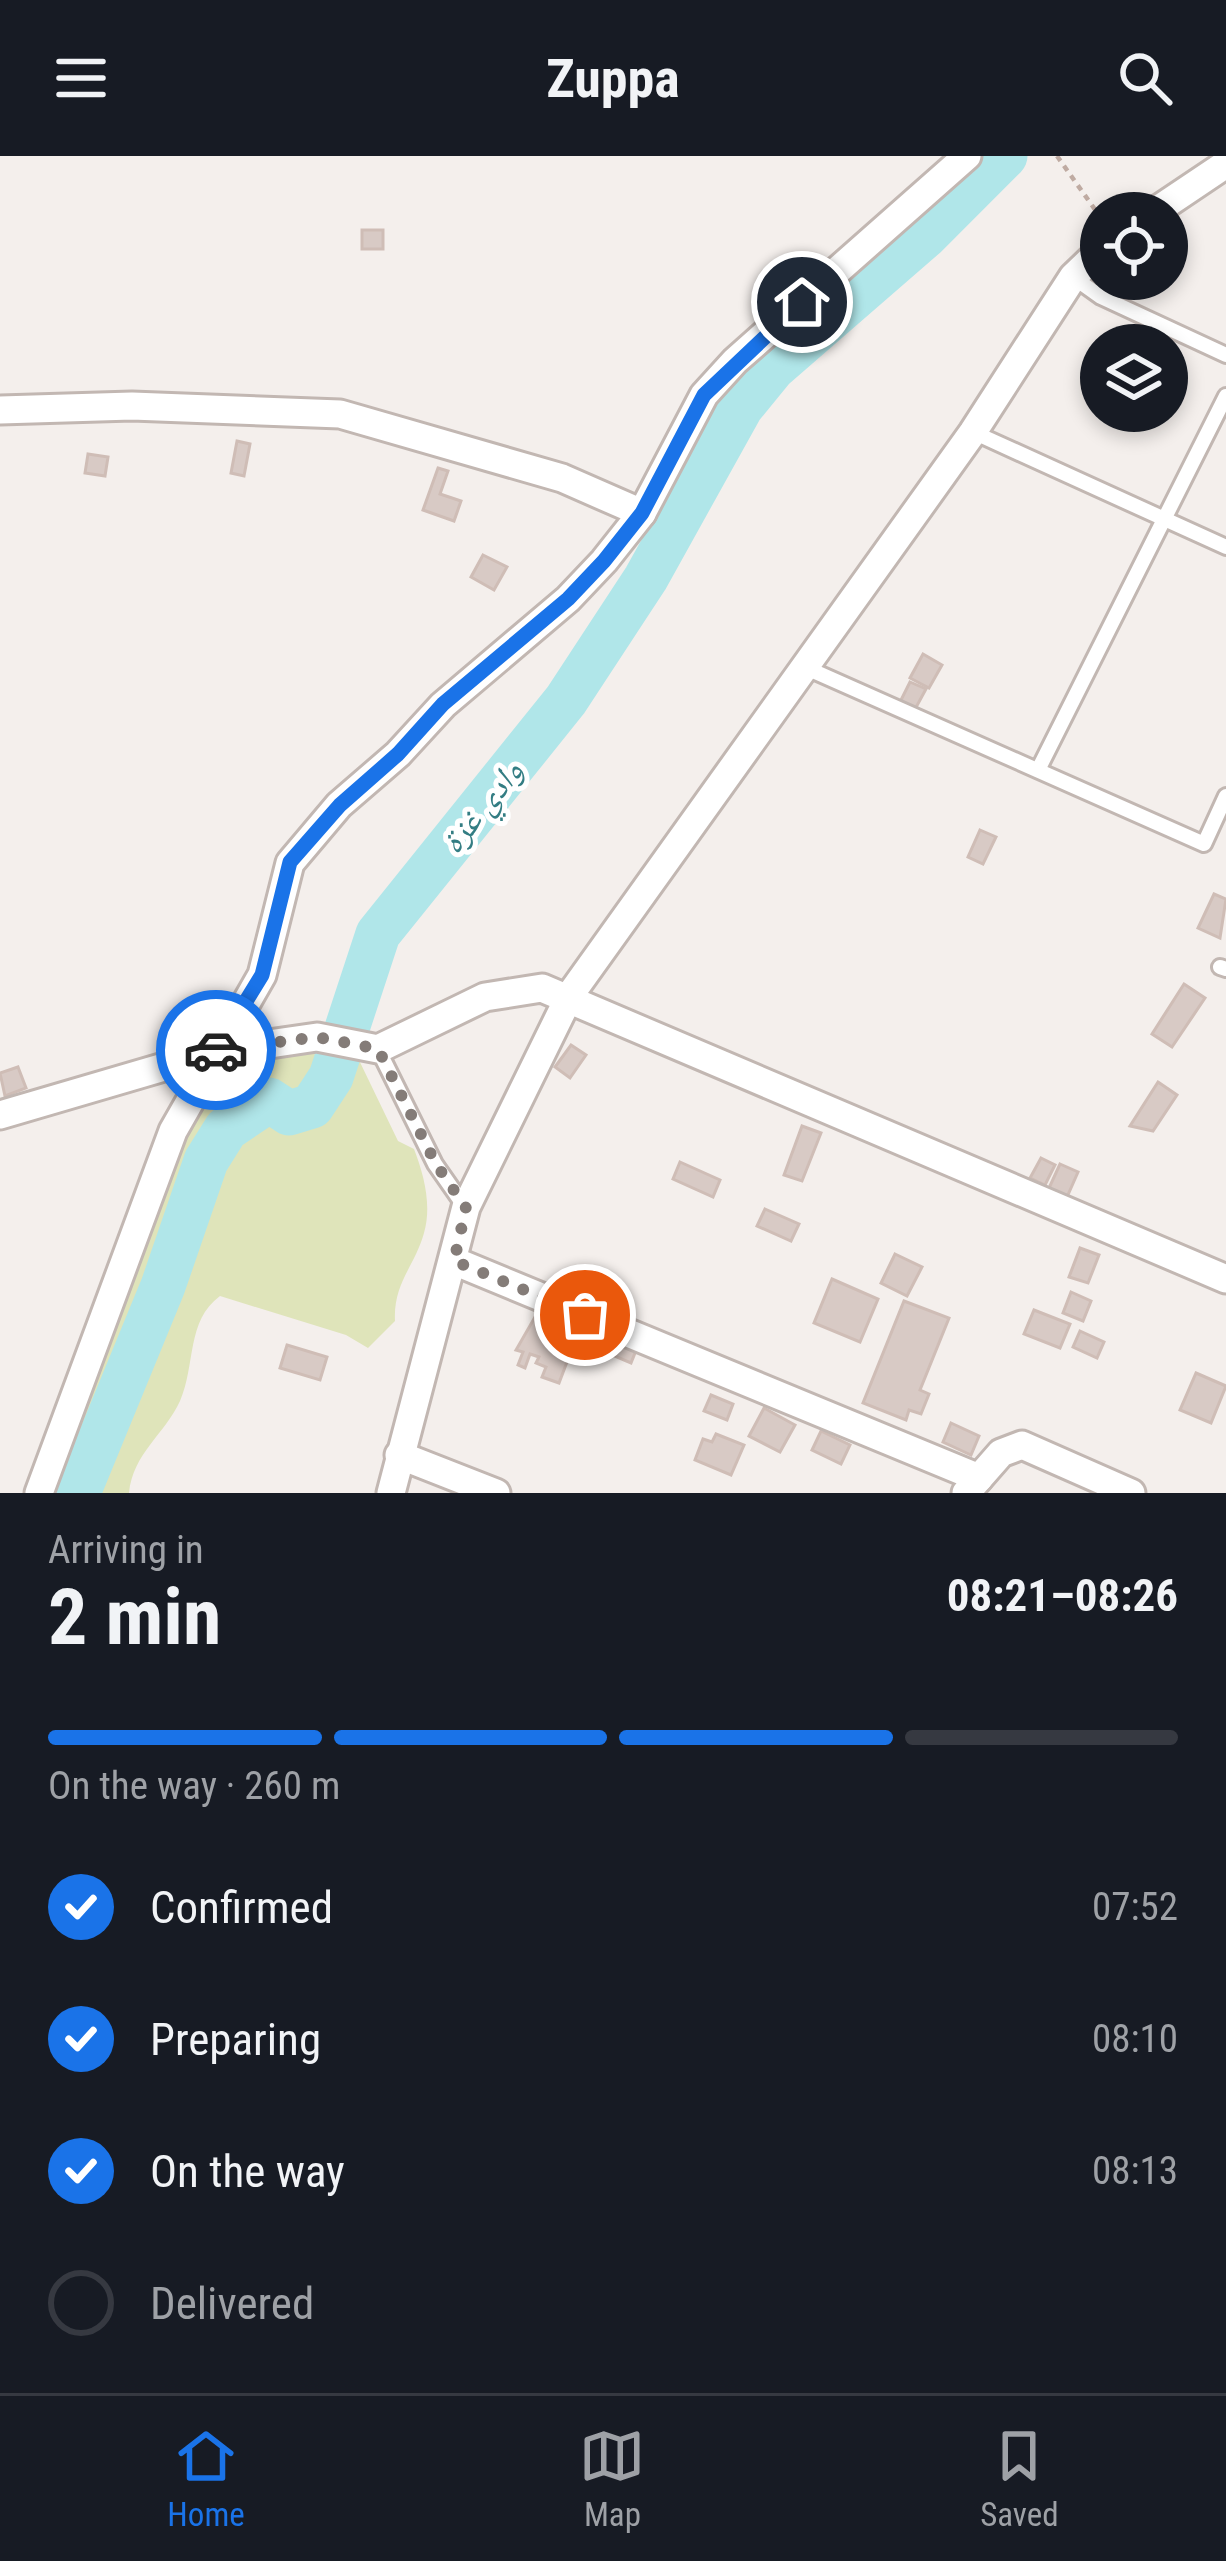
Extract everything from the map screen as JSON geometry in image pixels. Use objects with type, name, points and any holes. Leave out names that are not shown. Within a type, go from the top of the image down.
[{"type":"street","points":[[39,1493],[173,1131],[262,975],[290,862],[340,805],[398,754],[443,704],[568,599],[642,513],[704,395],[967,156]]},
{"type":"street","points":[[1185,192],[1226,164]]},
{"type":"street","points":[[391,1493],[466,1208],[570,995],[973,432],[1080,270]]},
{"type":"street","points":[[0,410],[132,406],[340,414],[562,478],[642,513]]},
{"type":"street","points":[[0,1115],[215,1052],[317,1037],[370,1047],[485,997],[526,987],[570,995],[1226,1280]]},
{"type":"street","points":[[454,1261],[973,1485],[1000,1453],[1022,1445],[1131,1493]]},
{"type":"street","points":[[399,1455],[496,1493]]},
{"type":"lane","points":[[1073,277],[1101,297],[1226,355]]},
{"type":"lane","points":[[1038,770],[1226,396]]},
{"type":"lane","points":[[973,432],[1226,547]]},
{"type":"lane","points":[[802,665],[1204,844],[1226,796]]},
{"type":"lane","points":[[370,1047],[466,1208]]},
{"type":"path","points":[[1057,156],[1083,192]]},
{"type":"green space","points":[[310,1050],[357,1056],[398,1141],[414,1149],[421,1169],[426,1222],[397,1296],[395,1321],[368,1348],[346,1335],[220,1296],[197,1330],[180,1401],[143,1455],[129,1493],[52,1493],[184,1140],[224,1064]]},
{"type":"building","points":[[362,230],[383,230],[383,249],[362,249]]},
{"type":"building","points":[[237,441],[250,444],[244,476],[231,473]]},
{"type":"building","points":[[88,454],[108,457],[105,476],[85,473]]},
{"type":"building","points":[[438,468],[448,471],[440,494],[461,501],[454,521],[423,510]]},
{"type":"building","points":[[483,555],[507,567],[494,590],[471,577]]},
{"type":"building","points":[[923,654],[942,665],[929,688],[910,678]]},
{"type":"building","points":[[910,682],[926,689],[914,711],[899,704]]},
{"type":"building","points":[[980,830],[996,837],[983,864],[968,857]]},
{"type":"building","points":[[1214,894],[1226,899],[1220,938],[1198,928]]},
{"type":"building","points":[[1184,984],[1205,998],[1172,1047],[1152,1034]]},
{"type":"building","points":[[571,1045],[586,1055],[570,1078],[555,1067]]},
{"type":"building","points":[[18,1067],[26,1088],[5,1096],[0,1073]]},
{"type":"building","points":[[1158,1082],[1177,1095],[1153,1131],[1130,1126]]},
{"type":"building","points":[[802,1126],[821,1133],[802,1181],[784,1175]]},
{"type":"building","points":[[1041,1158],[1055,1165],[1045,1185],[1030,1178]]},
{"type":"building","points":[[680,1162],[720,1180],[713,1197],[673,1179]]},
{"type":"building","points":[[1060,1164],[1078,1172],[1067,1197],[1049,1188]]},
{"type":"building","points":[[765,1209],[799,1224],[791,1241],[757,1226]]},
{"type":"building","points":[[1080,1248],[1099,1255],[1088,1283],[1069,1277]]},
{"type":"building","points":[[895,1254],[922,1267],[907,1296],[881,1283]]},
{"type":"building","points":[[832,1279],[878,1299],[860,1342],[814,1323]]},
{"type":"building","points":[[1071,1292],[1091,1301],[1083,1321],[1063,1313]]},
{"type":"building","points":[[904,1301],[949,1318],[920,1390],[929,1394],[921,1414],[909,1410],[906,1420],[863,1403]]},
{"type":"building","points":[[539,1310],[581,1325],[559,1383],[542,1377],[546,1367],[536,1363],[539,1357],[530,1354],[525,1368],[518,1365],[523,1352],[516,1350]]},
{"type":"building","points":[[1034,1310],[1070,1324],[1060,1348],[1024,1334]]},
{"type":"building","points":[[606,1329],[639,1343],[631,1363],[598,1349]]},
{"type":"building","points":[[1080,1331],[1104,1342],[1097,1358],[1073,1347]]},
{"type":"building","points":[[287,1345],[327,1357],[320,1380],[280,1368]]},
{"type":"building","points":[[1196,1373],[1226,1386],[1211,1423],[1180,1410]]},
{"type":"building","points":[[711,1395],[733,1404],[727,1420],[704,1411]]},
{"type":"building","points":[[764,1408],[795,1425],[780,1452],[749,1436]]},
{"type":"building","points":[[951,1423],[979,1436],[971,1455],[943,1442]]},
{"type":"building","points":[[821,1431],[850,1445],[841,1464],[812,1450]]},
{"type":"building","points":[[716,1434],[744,1445],[731,1475],[695,1460],[703,1439],[712,1442]]},
{"type":"waterway","name":"وادي غزة","points":[[78,1493],[163,1286],[206,1161],[226,1129],[269,1100],[289,1113],[312,1106],[331,1077],[378,934],[566,700],[646,578],[741,407],[773,368],[925,236],[1005,156]]},
{"type":"way so far","points":[[216,1050],[317,1037],[378,1049],[436,1164],[466,1208],[454,1261],[585,1315]]},
{"type":"route","points":[[216,1050],[262,975],[290,862],[340,805],[398,754],[443,704],[568,599],[604,561],[642,513],[704,395],[802,302]]}]
